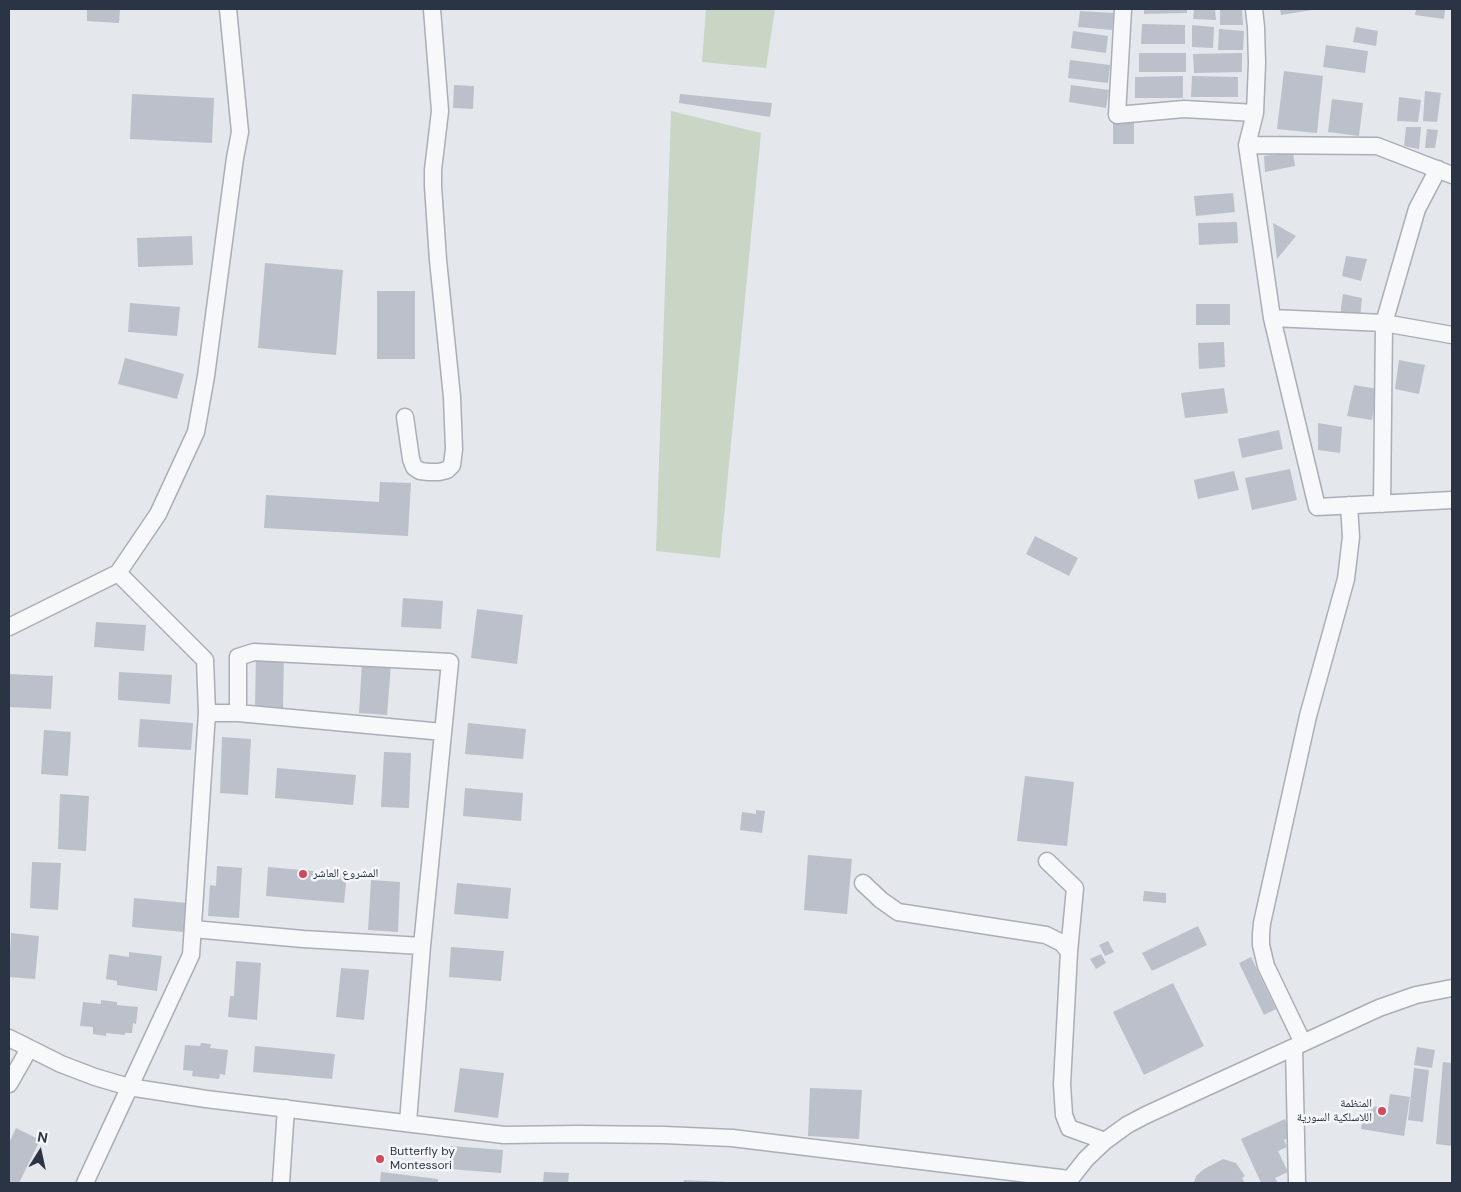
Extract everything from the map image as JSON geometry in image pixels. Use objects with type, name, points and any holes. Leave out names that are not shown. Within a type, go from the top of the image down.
[{"type":"street","points":[[9,627],[118,573],[158,514],[196,432],[206,376],[240,132],[228,9]]},
{"type":"street","points":[[405,416],[411,459],[414,467],[429,472],[447,470],[452,465],[454,449],[452,397],[438,260],[433,186],[440,111],[432,9]]},
{"type":"street","points":[[1123,9],[1117,115],[1184,109],[1254,113]]},
{"type":"street","points":[[1254,9],[1257,63],[1254,113],[1247,145],[1272,318],[1317,507],[1452,500]]},
{"type":"street","points":[[1247,145],[1377,146],[1445,172],[1417,209],[1384,323],[1382,504]]},
{"type":"street","points":[[1272,318],[1384,323],[1452,335]]},
{"type":"street","points":[[1297,1183],[1298,1045],[1266,966],[1261,945],[1261,934],[1308,716],[1346,579],[1351,537],[1349,505]]},
{"type":"street","points":[[84,1183],[191,955],[207,713],[205,660],[118,573]]},
{"type":"street","points":[[238,713],[238,657],[254,652],[450,662],[422,946],[408,1122]]},
{"type":"street","points":[[207,713],[238,713],[443,732]]},
{"type":"street","points":[[1047,861],[1075,888],[1069,952],[1062,1084],[1064,1115],[1069,1128],[1105,1140]]},
{"type":"street","points":[[863,883],[881,900],[898,912],[1046,936],[1062,944],[1069,952]]},
{"type":"street","points":[[193,929],[303,939],[422,946]]},
{"type":"street","points":[[9,1038],[61,1064],[95,1077],[129,1087],[206,1099],[504,1135],[664,1135],[732,1138],[1068,1181],[1105,1140],[1146,1116],[1396,1001],[1452,988]]},
{"type":"street","points":[[9,1084],[29,1049]]},
{"type":"street","points":[[281,1183],[286,1108]]},
{"type":"green space","points":[[706,9],[775,9],[766,68],[702,62]]},
{"type":"green space","points":[[671,111],[761,133],[720,558],[656,551]]},
{"type":"building","points":[[87,9],[120,9],[119,23],[87,21]]},
{"type":"building","points":[[1144,9],[1187,9],[1187,13],[1144,14]]},
{"type":"building","points":[[1194,9],[1215,9],[1216,20],[1193,19]]},
{"type":"building","points":[[1220,9],[1242,9],[1243,25],[1220,25]]},
{"type":"building","points":[[1280,9],[1312,9],[1312,10],[1281,15]]},
{"type":"building","points":[[1416,9],[1445,9],[1444,19],[1415,15]]},
{"type":"building","points":[[1080,11],[1114,13],[1112,30],[1078,27]]},
{"type":"building","points":[[1142,24],[1185,25],[1185,44],[1141,44]]},
{"type":"building","points":[[1192,25],[1214,27],[1213,48],[1192,47]]},
{"type":"building","points":[[1356,27],[1378,31],[1376,46],[1353,42]]},
{"type":"building","points":[[1219,29],[1244,31],[1243,50],[1218,50]]},
{"type":"building","points":[[1073,31],[1108,36],[1106,53],[1071,48]]},
{"type":"building","points":[[1326,45],[1368,51],[1365,73],[1323,67]]},
{"type":"building","points":[[1139,53],[1186,53],[1186,72],[1139,72]]},
{"type":"building","points":[[1242,53],[1242,72],[1194,73],[1193,54]]},
{"type":"building","points":[[1070,60],[1110,65],[1108,83],[1068,78]]},
{"type":"building","points":[[1284,71],[1323,76],[1317,133],[1277,129]]},
{"type":"building","points":[[1183,76],[1183,98],[1135,98],[1135,77]]},
{"type":"building","points":[[1192,76],[1238,77],[1238,97],[1191,97]]},
{"type":"building","points":[[454,85],[474,86],[473,109],[453,108]]},
{"type":"building","points":[[1071,85],[1109,90],[1106,108],[1069,102]]},
{"type":"building","points":[[1425,91],[1441,93],[1437,122],[1423,121]]},
{"type":"building","points":[[132,94],[214,98],[212,143],[130,139]]},
{"type":"building","points":[[680,94],[772,103],[770,117],[679,103]]},
{"type":"building","points":[[1399,97],[1421,100],[1418,122],[1397,121]]},
{"type":"building","points":[[1332,99],[1363,103],[1359,136],[1328,132]]},
{"type":"building","points":[[1113,119],[1134,119],[1134,144],[1113,144]]},
{"type":"building","points":[[1406,127],[1421,127],[1419,149],[1404,146]]},
{"type":"building","points":[[1427,129],[1438,130],[1435,148],[1425,148]]},
{"type":"building","points":[[1293,152],[1295,166],[1265,172],[1264,156]]},
{"type":"building","points":[[1233,193],[1235,212],[1196,216],[1194,196]]},
{"type":"building","points":[[1237,222],[1238,243],[1199,245],[1198,223]]},
{"type":"building","points":[[1273,223],[1296,236],[1277,259]]},
{"type":"building","points":[[192,236],[193,265],[138,267],[137,238]]},
{"type":"building","points":[[1346,256],[1367,259],[1361,281],[1342,276]]},
{"type":"building","points":[[265,263],[343,270],[336,355],[258,348]]},
{"type":"building","points":[[377,291],[415,291],[415,359],[377,359]]},
{"type":"building","points":[[1343,294],[1362,298],[1360,319],[1340,315]]},
{"type":"building","points":[[130,303],[180,307],[177,336],[128,332]]},
{"type":"building","points":[[1196,304],[1230,304],[1230,325],[1196,325]]},
{"type":"building","points":[[1224,342],[1225,367],[1199,369],[1198,343]]},
{"type":"building","points":[[125,358],[184,374],[177,399],[118,384]]},
{"type":"building","points":[[1399,360],[1425,365],[1419,394],[1395,389]]},
{"type":"building","points":[[1354,385],[1378,389],[1372,420],[1347,416]]},
{"type":"building","points":[[1224,388],[1228,413],[1185,418],[1181,393]]},
{"type":"building","points":[[1318,423],[1342,427],[1340,453],[1318,450]]},
{"type":"building","points":[[1279,430],[1283,449],[1242,458],[1238,439]]},
{"type":"building","points":[[1290,469],[1297,500],[1252,510],[1245,478]]},
{"type":"building","points":[[1234,471],[1239,490],[1198,499],[1194,480]]},
{"type":"building","points":[[380,482],[411,483],[408,536],[264,528],[266,495],[379,502]]},
{"type":"building","points":[[1035,536],[1078,558],[1069,576],[1026,554]]},
{"type":"building","points":[[403,598],[443,601],[441,629],[401,627]]},
{"type":"building","points":[[477,609],[523,615],[517,664],[471,658]]},
{"type":"building","points":[[96,622],[146,625],[144,651],[94,647]]},
{"type":"building","points":[[256,654],[284,654],[283,708],[255,708]]},
{"type":"building","points":[[362,662],[391,664],[387,715],[359,713]]},
{"type":"building","points":[[119,672],[172,675],[170,704],[118,700]]},
{"type":"building","points":[[9,674],[53,676],[51,709],[9,707]]},
{"type":"building","points":[[140,719],[193,723],[191,750],[138,747]]},
{"type":"building","points":[[468,723],[526,729],[523,759],[465,754]]},
{"type":"building","points":[[44,730],[71,732],[68,776],[41,774]]},
{"type":"building","points":[[222,737],[251,739],[248,795],[220,793]]},
{"type":"building","points":[[384,752],[411,753],[409,808],[381,807]]},
{"type":"building","points":[[277,768],[356,775],[353,805],[275,798]]},
{"type":"building","points":[[1025,776],[1074,782],[1067,846],[1017,841]]},
{"type":"building","points":[[465,788],[523,793],[521,821],[463,816]]},
{"type":"building","points":[[60,794],[89,796],[86,851],[58,849]]},
{"type":"building","points":[[756,810],[765,811],[762,833],[740,830],[742,812],[756,814]]},
{"type":"building","points":[[808,855],[852,859],[847,914],[804,910]]},
{"type":"building","points":[[32,862],[61,863],[58,910],[30,908]]},
{"type":"building","points":[[217,866],[242,868],[239,918],[208,916],[210,885],[216,886]]},
{"type":"building","points":[[268,867],[347,874],[344,903],[266,896]]},
{"type":"building","points":[[371,880],[400,882],[398,932],[368,930]]},
{"type":"building","points":[[457,883],[511,888],[508,919],[454,914]]},
{"type":"building","points":[[1144,891],[1166,893],[1166,903],[1143,901]]},
{"type":"building","points":[[134,898],[187,903],[184,932],[132,927]]},
{"type":"building","points":[[1198,926],[1207,945],[1152,971],[1142,953]]},
{"type":"building","points":[[11,933],[39,936],[35,979],[9,977]]},
{"type":"building","points":[[1108,941],[1114,952],[1105,956],[1099,945]]},
{"type":"building","points":[[451,947],[504,951],[501,981],[449,977]]},
{"type":"building","points":[[129,952],[162,956],[157,991],[117,985],[117,981],[106,979],[109,954],[129,957]]},
{"type":"building","points":[[1101,954],[1106,963],[1096,969],[1090,959]]},
{"type":"building","points":[[1251,957],[1276,1009],[1264,1015],[1239,963]]},
{"type":"building","points":[[236,961],[261,963],[257,1020],[228,1017],[230,996],[234,996]]},
{"type":"building","points":[[341,968],[369,970],[364,1020],[336,1017]]},
{"type":"building","points":[[1173,983],[1204,1046],[1144,1075],[1113,1012]]},
{"type":"building","points":[[101,1000],[117,1002],[117,1005],[138,1007],[136,1024],[133,1023],[132,1033],[125,1033],[125,1035],[106,1033],[106,1036],[93,1034],[93,1027],[80,1026],[83,1002],[101,1004]]},
{"type":"building","points":[[201,1043],[211,1044],[210,1048],[228,1050],[225,1075],[220,1074],[219,1079],[192,1076],[193,1071],[183,1070],[185,1045],[200,1046]]},
{"type":"building","points":[[255,1046],[335,1054],[332,1079],[253,1072]]},
{"type":"building","points":[[1417,1047],[1435,1050],[1432,1068],[1414,1065]]},
{"type":"building","points":[[1443,1062],[1452,1063],[1452,1146],[1436,1144]]},
{"type":"building","points":[[460,1068],[504,1073],[498,1118],[454,1112]]},
{"type":"building","points":[[1414,1068],[1429,1070],[1423,1122],[1408,1120]]},
{"type":"building","points":[[810,1088],[862,1090],[859,1139],[808,1136]]},
{"type":"building","points":[[1390,1094],[1410,1097],[1404,1136],[1361,1129],[1365,1105],[1388,1109]]},
{"type":"building","points":[[1285,1119],[1291,1133],[1284,1140],[1287,1147],[1278,1151],[1288,1172],[1275,1178],[1278,1183],[1261,1183],[1241,1139]]},
{"type":"building","points":[[16,1128],[40,1140],[19,1183],[9,1183],[9,1143]]},
{"type":"building","points":[[451,1146],[503,1150],[501,1173],[449,1169]]},
{"type":"building","points":[[1223,1159],[1236,1163],[1245,1176],[1242,1178],[1245,1183],[1194,1183],[1196,1176],[1204,1169]]},
{"type":"building","points":[[381,1172],[438,1179],[438,1183],[380,1183]]},
{"type":"building","points":[[544,1172],[569,1173],[568,1183],[543,1183]]},
{"type":"building","points":[[684,1180],[728,1182],[728,1183],[683,1183]]},
{"type":"place","name":"المشروع العاشر","points":[[303,874]]},
{"type":"place","name":"المنظمة اللاسلكية السورية","points":[[1382,1111]]},
{"type":"place","name":"Butterfly by Montessori","points":[[380,1159]]}]
